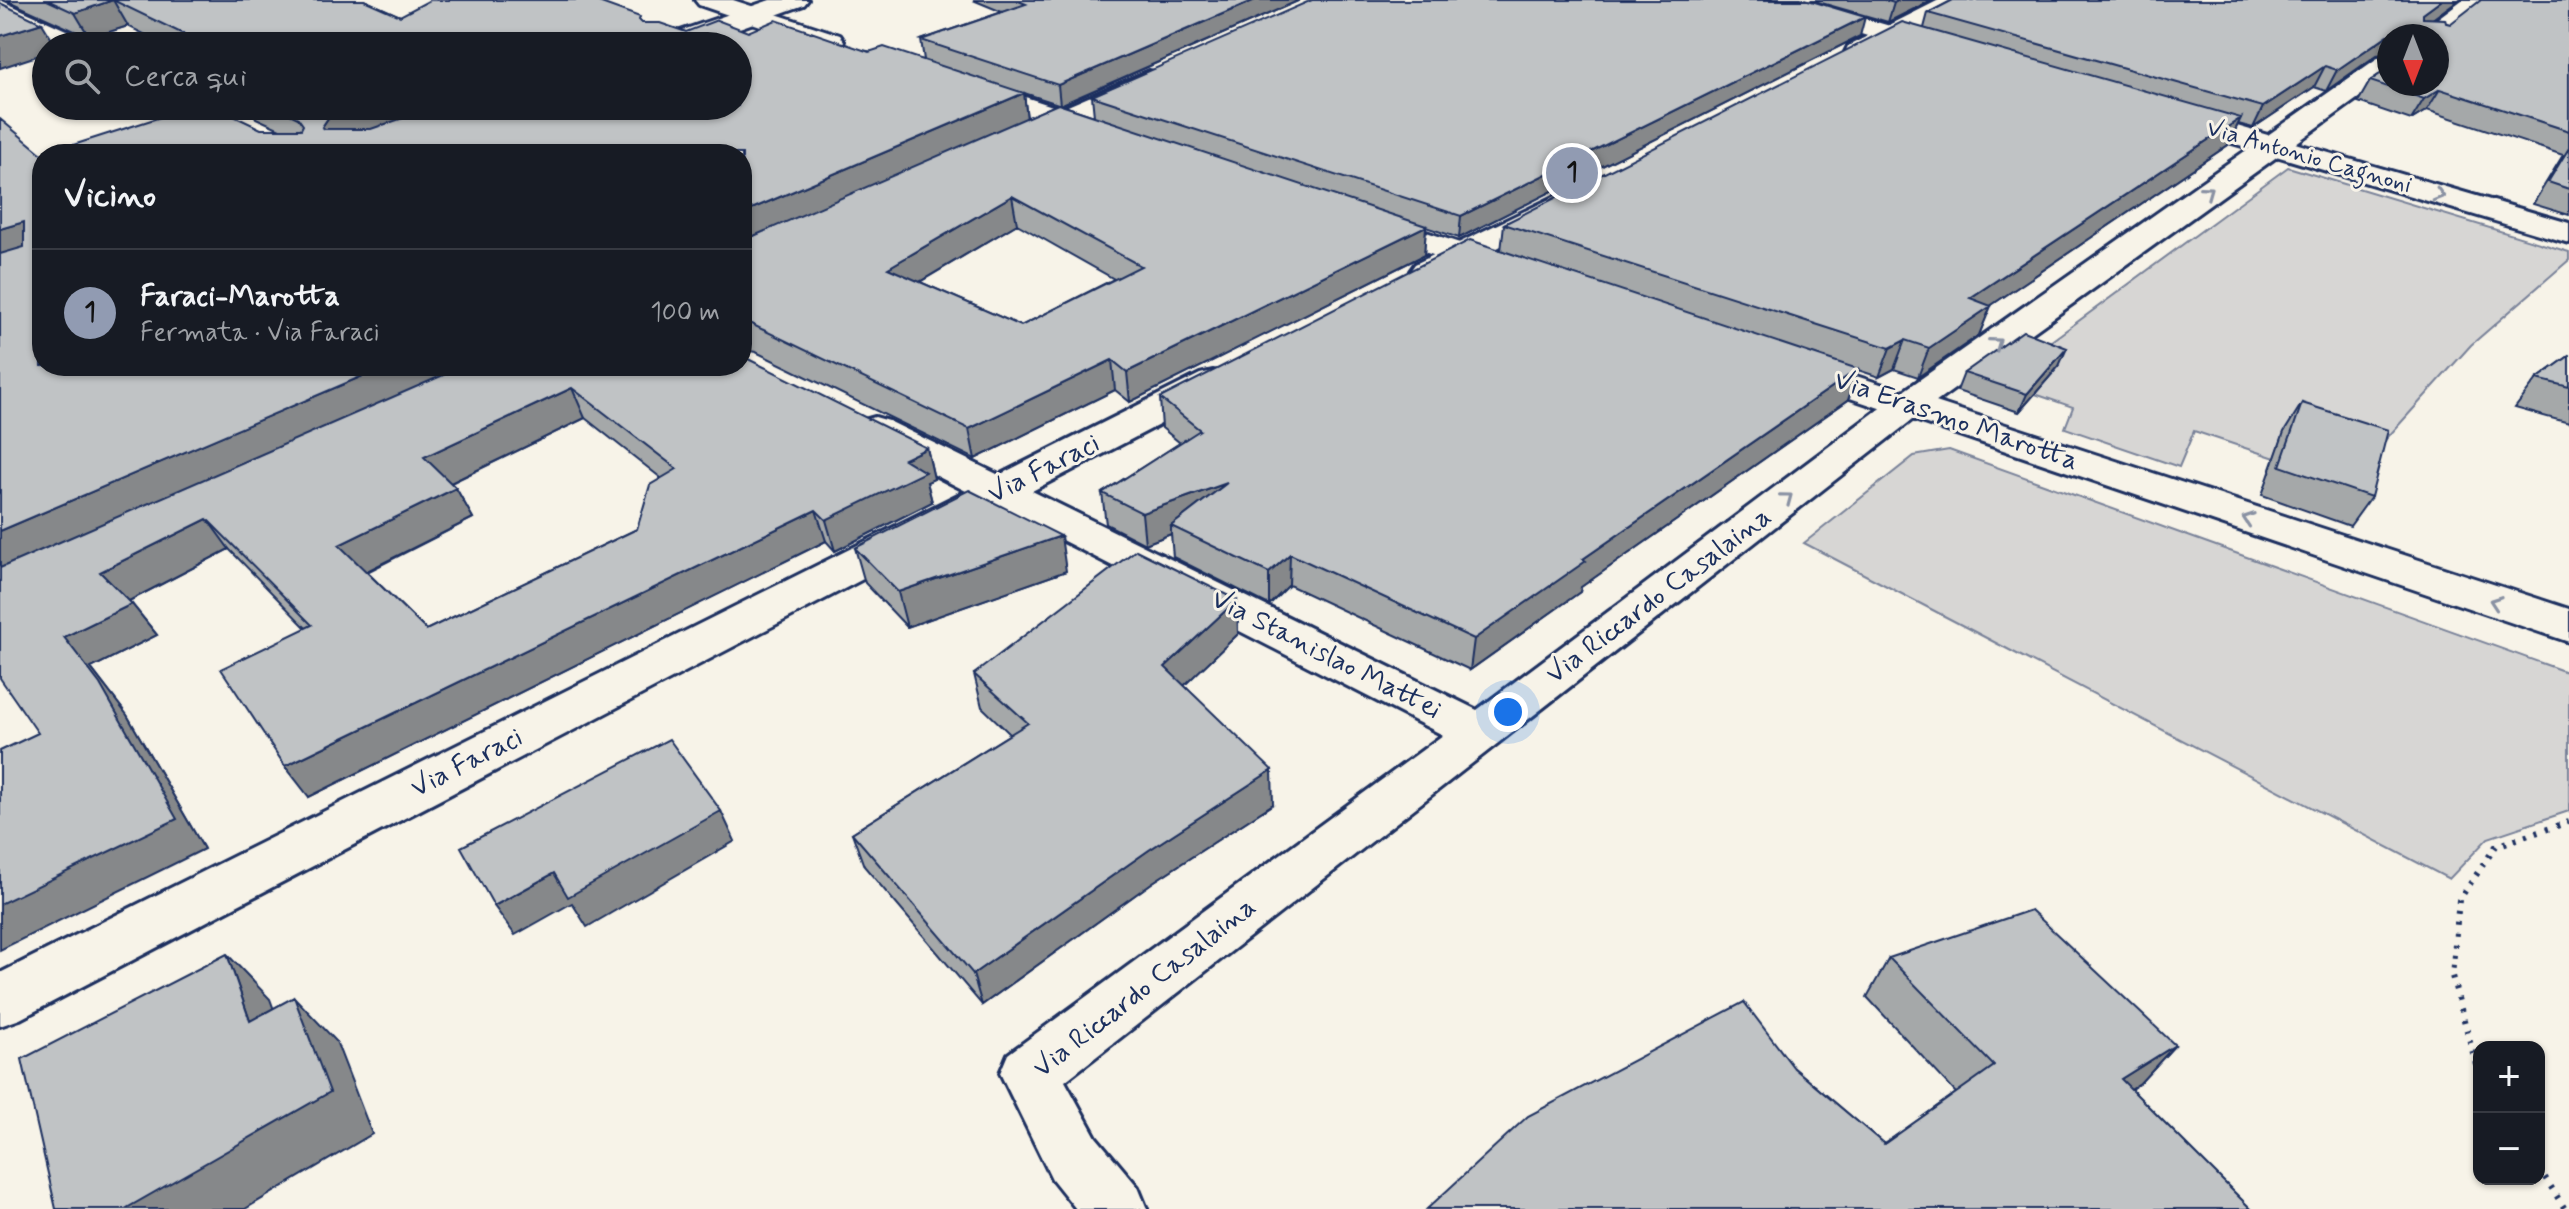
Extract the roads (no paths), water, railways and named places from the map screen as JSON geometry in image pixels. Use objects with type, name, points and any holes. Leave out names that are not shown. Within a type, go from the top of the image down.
[{"type":"street","points":[[708,0],[859,50]]},
{"type":"street","points":[[704,32],[795,0]]},
{"type":"street","points":[[1773,0],[1966,56]]},
{"type":"street","points":[[1830,66],[1959,0]]},
{"type":"street","points":[[2444,24],[2479,0]]},
{"type":"street","points":[[0,8],[50,32]]},
{"type":"street","points":[[989,150],[1174,68]]},
{"type":"street","name":"Via Riccardo Casalaina","points":[[1116,1209],[1074,1158],[1029,1073],[1481,733],[1908,405],[2377,71]]},
{"type":"street","points":[[934,75],[1133,142]]},
{"type":"street","name":"Via Antonio Cagnoni","points":[[2143,108],[2569,233]]},
{"type":"street","points":[[1398,286],[1584,191]]},
{"type":"street","points":[[1344,214],[1532,278]]},
{"type":"street","name":"Via Erasmo Marotta","points":[[1769,358],[2569,626]]},
{"type":"street","name":"Via Faraci","points":[[0,1001],[1242,367]]},
{"type":"street","name":"Via Stanislao Mattei","points":[[836,409],[1481,733]]},
{"type":"place","name":"Faraci-Marotta","points":[[1572,173]]}]
